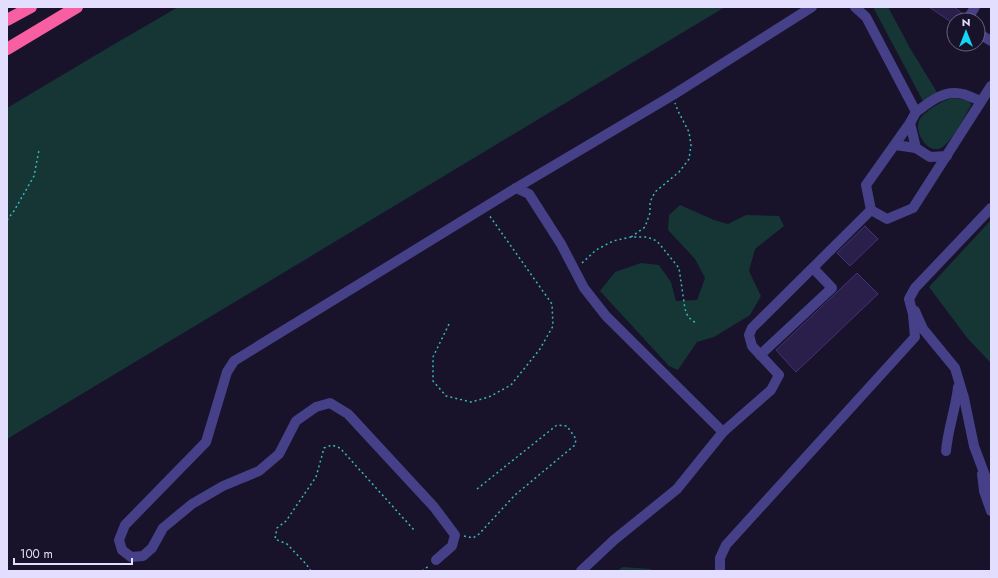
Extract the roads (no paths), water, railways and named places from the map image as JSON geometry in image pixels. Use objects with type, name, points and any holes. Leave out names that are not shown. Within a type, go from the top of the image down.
[{"type":"highway","points":[[7,20],[31,7]]},
{"type":"highway","points":[[7,49],[78,7]]},
{"type":"lane","points":[[436,560],[452,546],[455,535],[434,506],[348,414],[330,403],[316,407],[296,421],[279,454],[259,471],[224,486],[192,504],[163,528],[152,548],[143,556],[131,557],[122,550],[119,540],[125,525],[206,442],[227,372],[234,361],[516,188],[673,94],[812,7]]},
{"type":"lane","points":[[855,7],[866,17],[916,112]]},
{"type":"lane","points":[[980,101],[967,95],[956,93],[944,94],[916,112],[895,145],[866,185],[871,210],[887,220],[912,208],[991,86]]},
{"type":"lane","points":[[910,122],[916,148]]},
{"type":"lane","points":[[895,145],[916,148],[930,158],[935,173]]},
{"type":"lane","points":[[930,158],[947,156]]},
{"type":"lane","points":[[516,188],[529,194],[561,244],[584,288],[606,316],[723,432]]},
{"type":"lane","points":[[720,571],[720,558],[726,545],[915,337],[910,298],[915,288],[991,208]]},
{"type":"lane","points":[[581,571],[614,540],[677,489],[723,432],[771,390],[779,375],[752,346],[749,335],[752,328],[871,210]]},
{"type":"lane","points":[[760,355],[832,288],[813,268]]},
{"type":"lane","points":[[910,298],[923,329],[955,368],[964,398],[974,446],[986,478],[991,486]]},
{"type":"lane","points":[[946,451],[947,438],[957,399],[959,380]]},
{"type":"lane","points":[[942,438],[951,422]]},
{"type":"lane","points":[[981,466],[984,491],[991,511]]}]
